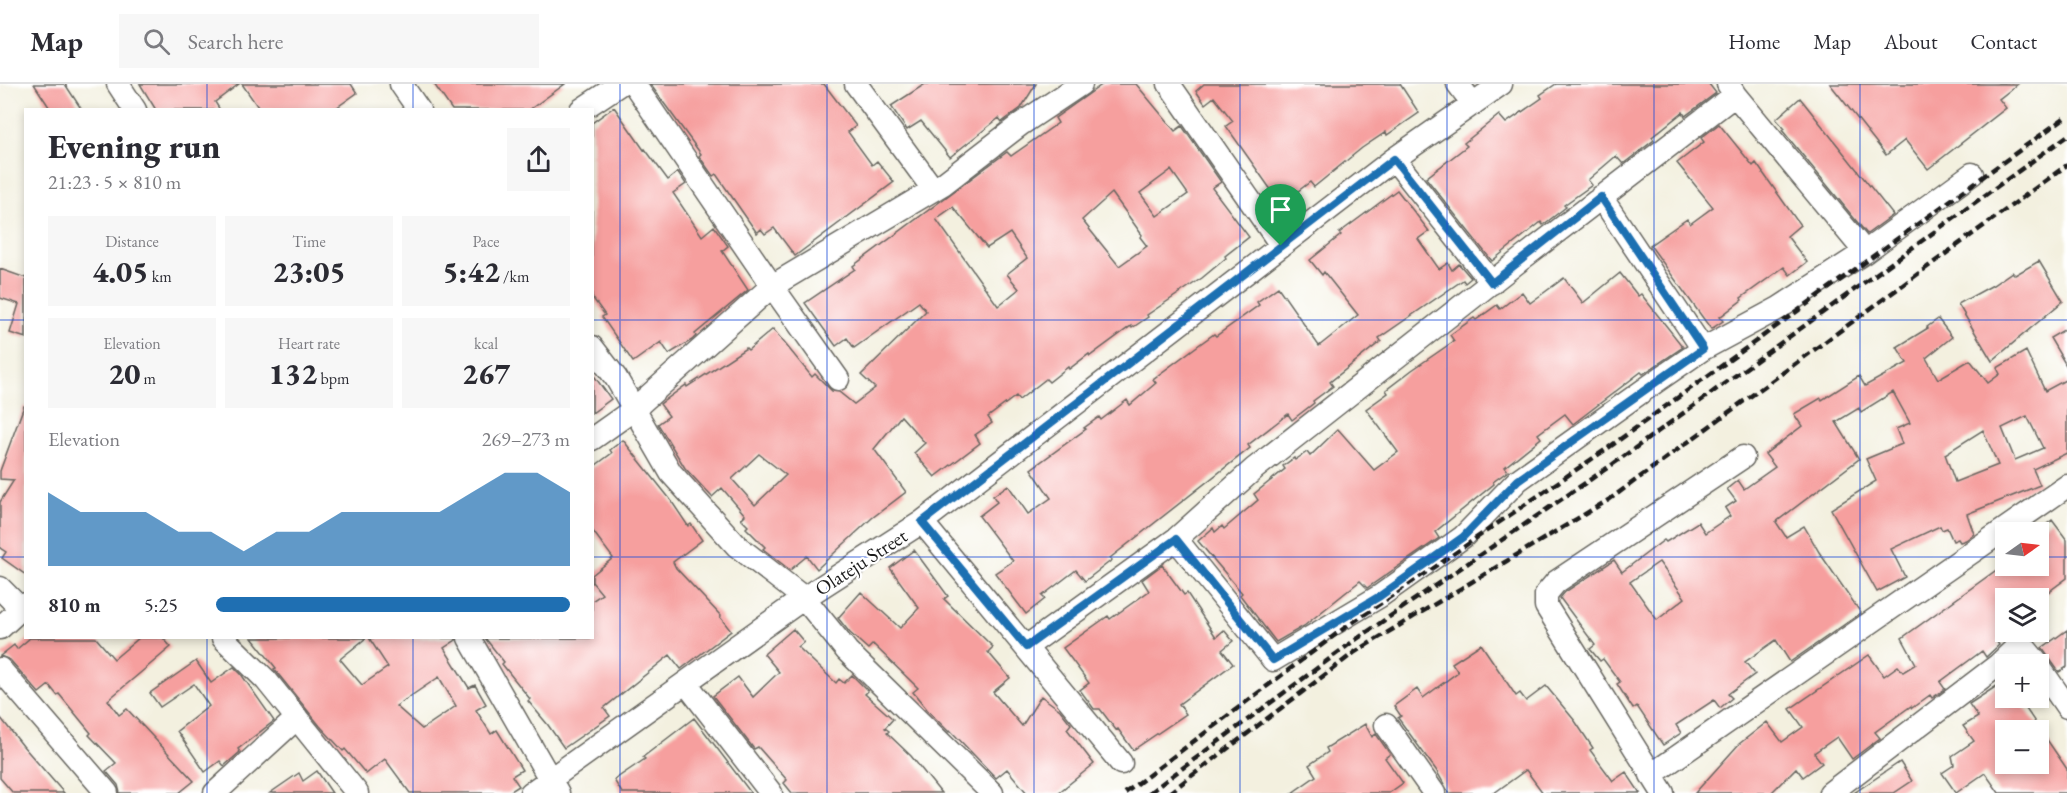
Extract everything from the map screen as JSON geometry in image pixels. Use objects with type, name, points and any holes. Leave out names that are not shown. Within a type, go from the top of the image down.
[{"type":"street","points":[[118,84],[134,108]]},
{"type":"street","points":[[401,84],[418,108]]},
{"type":"street","points":[[584,108],[620,84]]},
{"type":"street","points":[[634,84],[838,379]]},
{"type":"street","points":[[856,84],[933,189]]},
{"type":"street","points":[[594,438],[633,410],[772,286],[943,184],[1021,124],[1081,84]]},
{"type":"street","points":[[1169,84],[1281,246]]},
{"type":"street","points":[[1458,84],[1473,104]]},
{"type":"street","name":"Olateju Street","points":[[531,793],[554,786],[686,683],[804,598],[922,522],[1394,159],[1501,84]]},
{"type":"street","points":[[1026,647],[1176,539],[1254,469],[1601,197],[1732,89],[1865,252]]},
{"type":"street","points":[[1394,159],[1492,283]]},
{"type":"street","points":[[1176,539],[1273,660],[1380,596],[1463,537],[1518,480],[1703,349],[1779,308],[1865,252],[1972,174]]},
{"type":"street","points":[[1601,197],[1703,349]]},
{"type":"street","points":[[594,350],[616,378],[671,473],[737,546],[804,598],[847,651],[992,793]]},
{"type":"street","points":[[1743,457],[1556,582],[1546,594],[1546,606],[1657,784],[2067,486]]},
{"type":"street","points":[[922,522],[1121,763]]},
{"type":"street","points":[[0,588],[23,606],[0,628]]},
{"type":"street","points":[[223,639],[266,680],[357,793]]},
{"type":"street","points":[[470,639],[554,786]]},
{"type":"street","points":[[2010,654],[2021,643],[2030,654]]},
{"type":"street","points":[[1830,793],[1995,667]]},
{"type":"street","points":[[0,669],[106,793]]},
{"type":"street","points":[[2049,681],[2067,707]]},
{"type":"street","points":[[686,683],[771,793]]},
{"type":"street","points":[[215,793],[297,718]]},
{"type":"street","points":[[1386,725],[1434,793]]},
{"type":"building","points":[[34,84],[65,84],[81,108],[50,108]]},
{"type":"building","points":[[140,84],[239,84],[215,102],[219,108],[155,108]]},
{"type":"building","points":[[242,84],[351,84],[357,93],[336,108],[259,108]]},
{"type":"building","points":[[434,84],[565,84],[532,108],[451,108]]},
{"type":"building","points":[[650,84],[824,84],[856,126],[848,132],[872,165],[877,161],[894,182],[795,256],[774,228],[765,234],[761,229],[757,233],[716,174],[713,176],[699,156],[701,154]]},
{"type":"building","points":[[925,84],[1036,84],[1021,108],[1002,122],[999,118],[950,157],[921,121],[907,130],[891,106]]},
{"type":"building","points":[[1103,84],[1136,84],[1175,131],[1182,126],[1221,182],[1212,188],[1249,237],[1202,278],[1147,315],[1148,317],[1132,328],[1131,326],[1090,356],[1089,354],[1069,369],[1068,367],[1049,382],[1046,379],[1019,400],[1016,396],[988,417],[992,423],[975,435],[980,443],[935,477],[914,453],[925,443],[901,416],[874,449],[906,492],[872,518],[817,569],[807,556],[790,570],[763,549],[765,547],[746,528],[748,526],[741,519],[745,515],[722,488],[712,497],[685,468],[658,424],[669,416],[660,404],[746,348],[748,350],[773,329],[812,377],[815,374],[832,391],[839,392],[854,404],[875,388],[861,375],[926,311],[919,302],[854,348],[847,338],[836,346],[805,303],[855,269],[853,266],[1007,152],[1011,156],[1058,123],[1055,118]],"holes":[[[1171,170],[1188,194],[1157,216],[1140,193]],[[1112,193],[1142,235],[1140,237],[1147,246],[1119,266],[1082,220]],[[953,207],[987,248],[1010,233],[1027,258],[1007,274],[1019,289],[998,306],[936,219]],[[759,454],[786,475],[755,505],[732,479]]]},
{"type":"building","points":[[1204,84],[1400,84],[1419,113],[1387,135],[1386,132],[1362,148],[1314,187],[1310,182],[1281,204],[1226,126],[1233,121],[1214,97],[1205,104],[1196,91]]},
{"type":"building","points":[[1556,84],[1709,84],[1716,93],[1685,116],[1683,112],[1652,137],[1654,140],[1623,164],[1616,156],[1588,180],[1592,185],[1564,205],[1566,207],[1543,225],[1541,222],[1492,261],[1426,178],[1467,146],[1464,143],[1499,115],[1506,123],[1542,98],[1540,95]]},
{"type":"building","points":[[1830,84],[2018,84],[1999,99],[2006,108],[1928,169],[1905,140],[1886,155]]},
{"type":"building","points":[[1800,98],[1893,215],[1867,234],[1782,130],[1784,128],[1776,119]]},
{"type":"building","points":[[614,107],[668,180],[678,172],[686,184],[673,193],[702,236],[714,226],[728,246],[722,251],[748,290],[695,334],[692,340],[669,354],[661,342],[633,362],[602,317],[605,315],[594,300],[594,122]]},
{"type":"building","points":[[1719,124],[1753,166],[1756,163],[1800,225],[1787,236],[1807,262],[1790,275],[1784,267],[1741,298],[1742,300],[1720,317],[1723,321],[1711,329],[1650,245],[1687,219],[1690,224],[1713,207],[1677,163],[1704,142],[1701,138]]},
{"type":"building","points":[[1397,190],[1429,231],[1418,239],[1439,269],[1448,263],[1452,270],[1459,264],[1471,278],[1465,283],[1463,280],[1379,338],[1381,341],[1330,382],[1333,386],[1313,401],[1314,403],[1292,420],[1288,414],[1248,445],[1250,448],[1110,558],[1112,560],[1085,581],[1076,570],[1042,596],[1045,599],[1026,614],[995,573],[1013,561],[979,516],[997,502],[993,496],[1008,485],[1028,514],[1051,498],[1031,469],[1099,417],[1101,420],[1127,400],[1130,405],[1156,383],[1153,379],[1214,334],[1216,336],[1259,305],[1257,302],[1278,287],[1319,346],[1358,315],[1324,272],[1322,275],[1310,260],[1341,235],[1339,233]]},
{"type":"building","points":[[2039,261],[2063,301],[1992,361],[1958,304],[2012,272],[2015,275]]},
{"type":"building","points":[[0,269],[24,277],[24,337],[10,333],[19,304],[0,298]]},
{"type":"building","points":[[1620,273],[1638,296],[1641,294],[1683,347],[1643,374],[1641,372],[1573,424],[1565,414],[1538,434],[1541,438],[1505,467],[1508,471],[1493,482],[1494,484],[1435,532],[1439,538],[1367,588],[1360,581],[1304,626],[1276,642],[1240,595],[1242,593],[1198,541],[1213,528],[1215,532],[1222,526],[1224,529],[1258,500],[1254,494],[1285,469],[1283,466],[1307,452],[1310,456],[1338,429],[1374,470],[1398,452],[1366,409],[1388,393],[1386,390],[1454,341],[1450,335],[1474,318],[1476,320],[1497,305],[1500,309],[1522,292],[1530,303],[1564,278],[1583,303]]},
{"type":"building","points":[[1938,319],[1952,337],[1926,358],[1938,379],[1970,360],[1988,383],[2000,374],[1997,368],[2026,351],[2045,391],[2067,379],[2067,453],[2033,469],[2040,485],[1967,514],[1974,534],[1966,540],[1953,541],[1947,528],[1942,530],[1940,526],[1891,549],[1905,577],[1877,592],[1831,509],[1876,481],[1866,459],[1902,444],[1896,429],[1910,423],[1893,392],[1861,412],[1859,408],[1836,422],[1859,459],[1776,522],[1786,537],[1804,526],[1861,613],[1790,662],[1776,640],[1745,662],[1755,674],[1728,694],[1732,698],[1720,708],[1714,700],[1676,725],[1681,733],[1663,745],[1637,706],[1633,709],[1617,684],[1620,682],[1603,659],[1600,661],[1590,649],[1595,645],[1560,598],[1565,592],[1614,560],[1622,572],[1664,540],[1666,542],[1698,522],[1705,533],[1730,516],[1725,508],[1736,501],[1727,489],[1738,480],[1744,489],[1775,467],[1765,454],[1802,426],[1794,414],[1821,398],[1822,400],[1859,376],[1865,386],[1907,363],[1897,347]],"holes":[[[2027,416],[2043,448],[2015,460],[2002,428]],[[1983,430],[1998,465],[1955,482],[1945,454]],[[1659,562],[1685,598],[1657,620],[1630,582]]]},
{"type":"building","points":[[2067,328],[2067,367],[2050,338]]},
{"type":"building","points":[[594,376],[611,399],[594,412]]},
{"type":"building","points":[[24,406],[24,574],[2,558],[6,552],[0,548],[0,502],[14,480],[0,479],[0,471]]},
{"type":"building","points":[[623,440],[670,499],[688,526],[691,524],[702,540],[673,562],[721,616],[731,631],[681,669],[670,655],[604,708],[610,716],[564,748],[528,701],[530,699],[486,639],[594,639],[594,600],[602,594],[594,584],[594,573],[613,558],[594,533],[594,466],[612,453],[610,450]]},
{"type":"building","points":[[2052,520],[2067,540],[2067,578],[2049,591],[2049,588],[1995,588],[1995,642],[1999,645],[1986,657],[1982,651],[1940,682],[1945,689],[1932,698],[1930,695],[1912,708],[1911,706],[1875,732],[1880,738],[1852,759],[1837,737],[1814,753],[1822,763],[1803,777],[1796,768],[1771,793],[1695,793],[1739,744],[1767,722],[1782,742],[1803,727],[1790,709],[1869,655],[1884,676],[1898,666],[1903,672],[1916,664],[1902,638],[1995,571],[1995,576],[2049,576],[2049,522]]},
{"type":"building","points":[[914,550],[948,596],[944,599],[993,647],[988,652],[1010,678],[993,692],[1022,726],[1041,696],[1060,710],[1071,724],[1067,729],[1094,764],[1058,793],[1027,793],[1007,769],[996,778],[950,730],[949,732],[930,713],[913,692],[918,688],[873,644],[868,649],[850,633],[838,618],[861,592],[900,628],[919,608],[890,568]]},
{"type":"building","points":[[1162,565],[1184,595],[1187,593],[1216,637],[1224,630],[1233,641],[1222,650],[1233,664],[1179,704],[1186,714],[1133,750],[1118,729],[1116,730],[1100,709],[1094,709],[1080,690],[1089,683],[1063,648],[1108,616],[1110,619],[1149,591],[1142,580]]},
{"type":"building","points":[[793,629],[804,642],[798,647],[836,683],[839,679],[844,683],[852,675],[868,691],[865,694],[893,719],[885,728],[889,731],[887,733],[911,756],[941,793],[792,793],[784,783],[787,780],[758,747],[754,749],[713,696],[738,677],[753,697],[779,672],[764,654]]},
{"type":"building","points":[[2067,630],[2067,667],[2059,672],[2049,658],[2049,654],[2042,648]]},
{"type":"building","points":[[29,639],[97,639],[114,659],[138,639],[164,639],[171,647],[108,700],[119,715],[127,709],[194,781],[179,793],[120,793],[118,785],[106,771],[116,763],[89,735],[91,733],[59,694],[57,695],[49,685],[39,693],[10,660],[0,656],[14,645],[17,649]]},
{"type":"building","points":[[253,639],[365,639],[340,659],[362,685],[388,667],[370,639],[456,639],[444,648],[469,688],[475,685],[486,704],[476,710],[491,734],[497,730],[522,770],[512,776],[519,786],[508,793],[410,793],[385,759],[366,774],[345,749],[343,751],[320,726],[274,669],[276,668]],"holes":[[[439,677],[456,706],[422,729],[396,706]]]},
{"type":"building","points":[[1481,644],[1516,696],[1520,693],[1526,701],[1546,686],[1575,721],[1593,748],[1590,750],[1613,781],[1626,772],[1640,793],[1543,793],[1526,770],[1494,793],[1449,793],[1436,770],[1398,718],[1401,716],[1394,706],[1417,689],[1423,698],[1458,672],[1452,663]]},
{"type":"building","points":[[196,661],[211,683],[234,667],[274,721],[238,749],[240,752],[224,766],[220,761],[205,772],[177,731],[209,706],[194,684],[160,707],[150,693]]},
{"type":"building","points":[[1995,687],[1995,708],[2025,708],[2034,720],[1995,720],[1995,774],[2049,774],[2049,743],[2067,769],[2067,793],[1999,793],[1985,773],[1956,793],[1942,773],[1954,765],[1952,756],[1974,741],[1963,726],[1978,717],[1969,704]]},
{"type":"building","points":[[0,717],[64,793],[13,793],[0,778]]},
{"type":"building","points":[[694,718],[751,793],[622,793],[614,780],[645,759],[643,757]]},
{"type":"building","points":[[1365,724],[1372,737],[1376,734],[1390,754],[1385,758],[1403,783],[1389,793],[1292,793],[1316,776],[1309,765],[1328,752],[1326,748]]},
{"type":"building","points":[[1900,762],[1912,781],[1894,793],[1854,793]]},
{"type":"building","points":[[317,771],[332,793],[270,793],[299,773],[303,781]]},
{"type":"railway","points":[[1125,793],[1343,629],[1608,448],[2067,116]]},
{"type":"railway","points":[[1149,793],[1351,643],[1613,464],[2067,136]]},
{"type":"railway","points":[[1169,793],[1355,652],[1610,499],[2067,165]]},
{"type":"route","points":[[1394,159],[1492,283],[1601,197],[1703,349],[1518,480],[1463,537],[1380,596],[1273,660],[1176,539],[1026,647],[922,522],[1281,246],[1394,159]]}]
